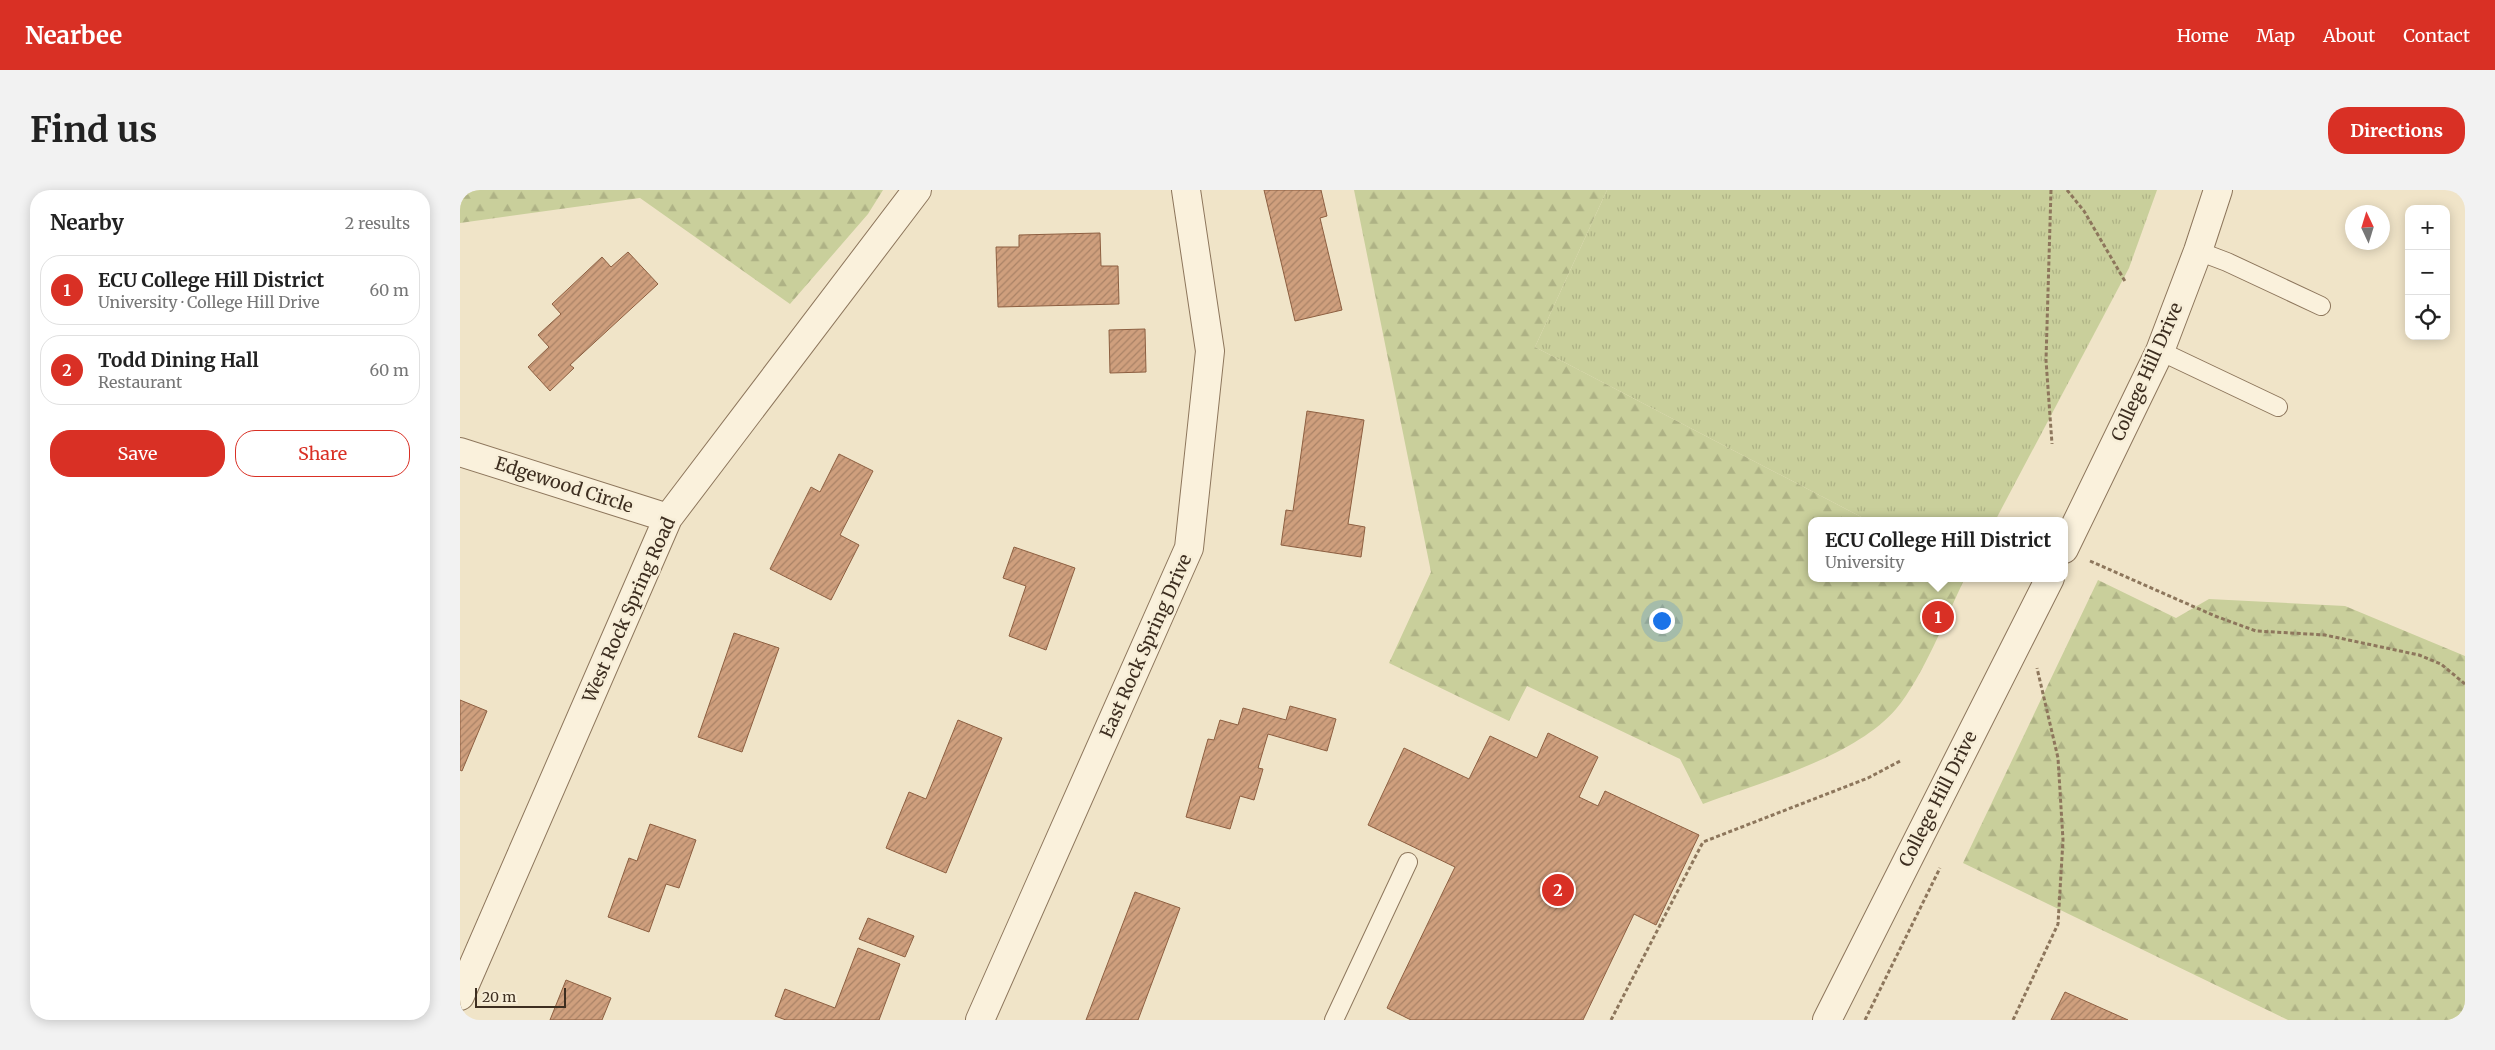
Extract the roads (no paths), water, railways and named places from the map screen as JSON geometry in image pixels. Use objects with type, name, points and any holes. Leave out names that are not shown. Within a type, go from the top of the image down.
[{"type":"street","name":"West Rock Spring Road","points":[[460,996],[668,518],[917,190]]},
{"type":"street","name":"East Rock Spring Drive","points":[[980,1020],[1189,548],[1210,351],[1186,190]]},
{"type":"street","name":"College Hill Drive","points":[[2068,541],[2160,351],[2198,251],[2218,190]]},
{"type":"street","name":"Edgewood Circle","points":[[460,452],[668,518]]},
{"type":"street","name":"College Hill Drive","points":[[1827,1020],[2048,582]]},
{"type":"lane","points":[[2198,251],[2321,306]]},
{"type":"lane","points":[[2160,351],[2278,407]]},
{"type":"lane","points":[[1334,1020],[1408,862]]},
{"type":"place","name":"ECU College Hill District","points":[[1938,617]]},
{"type":"place","name":"Todd Dining Hall","points":[[1558,890]]}]
